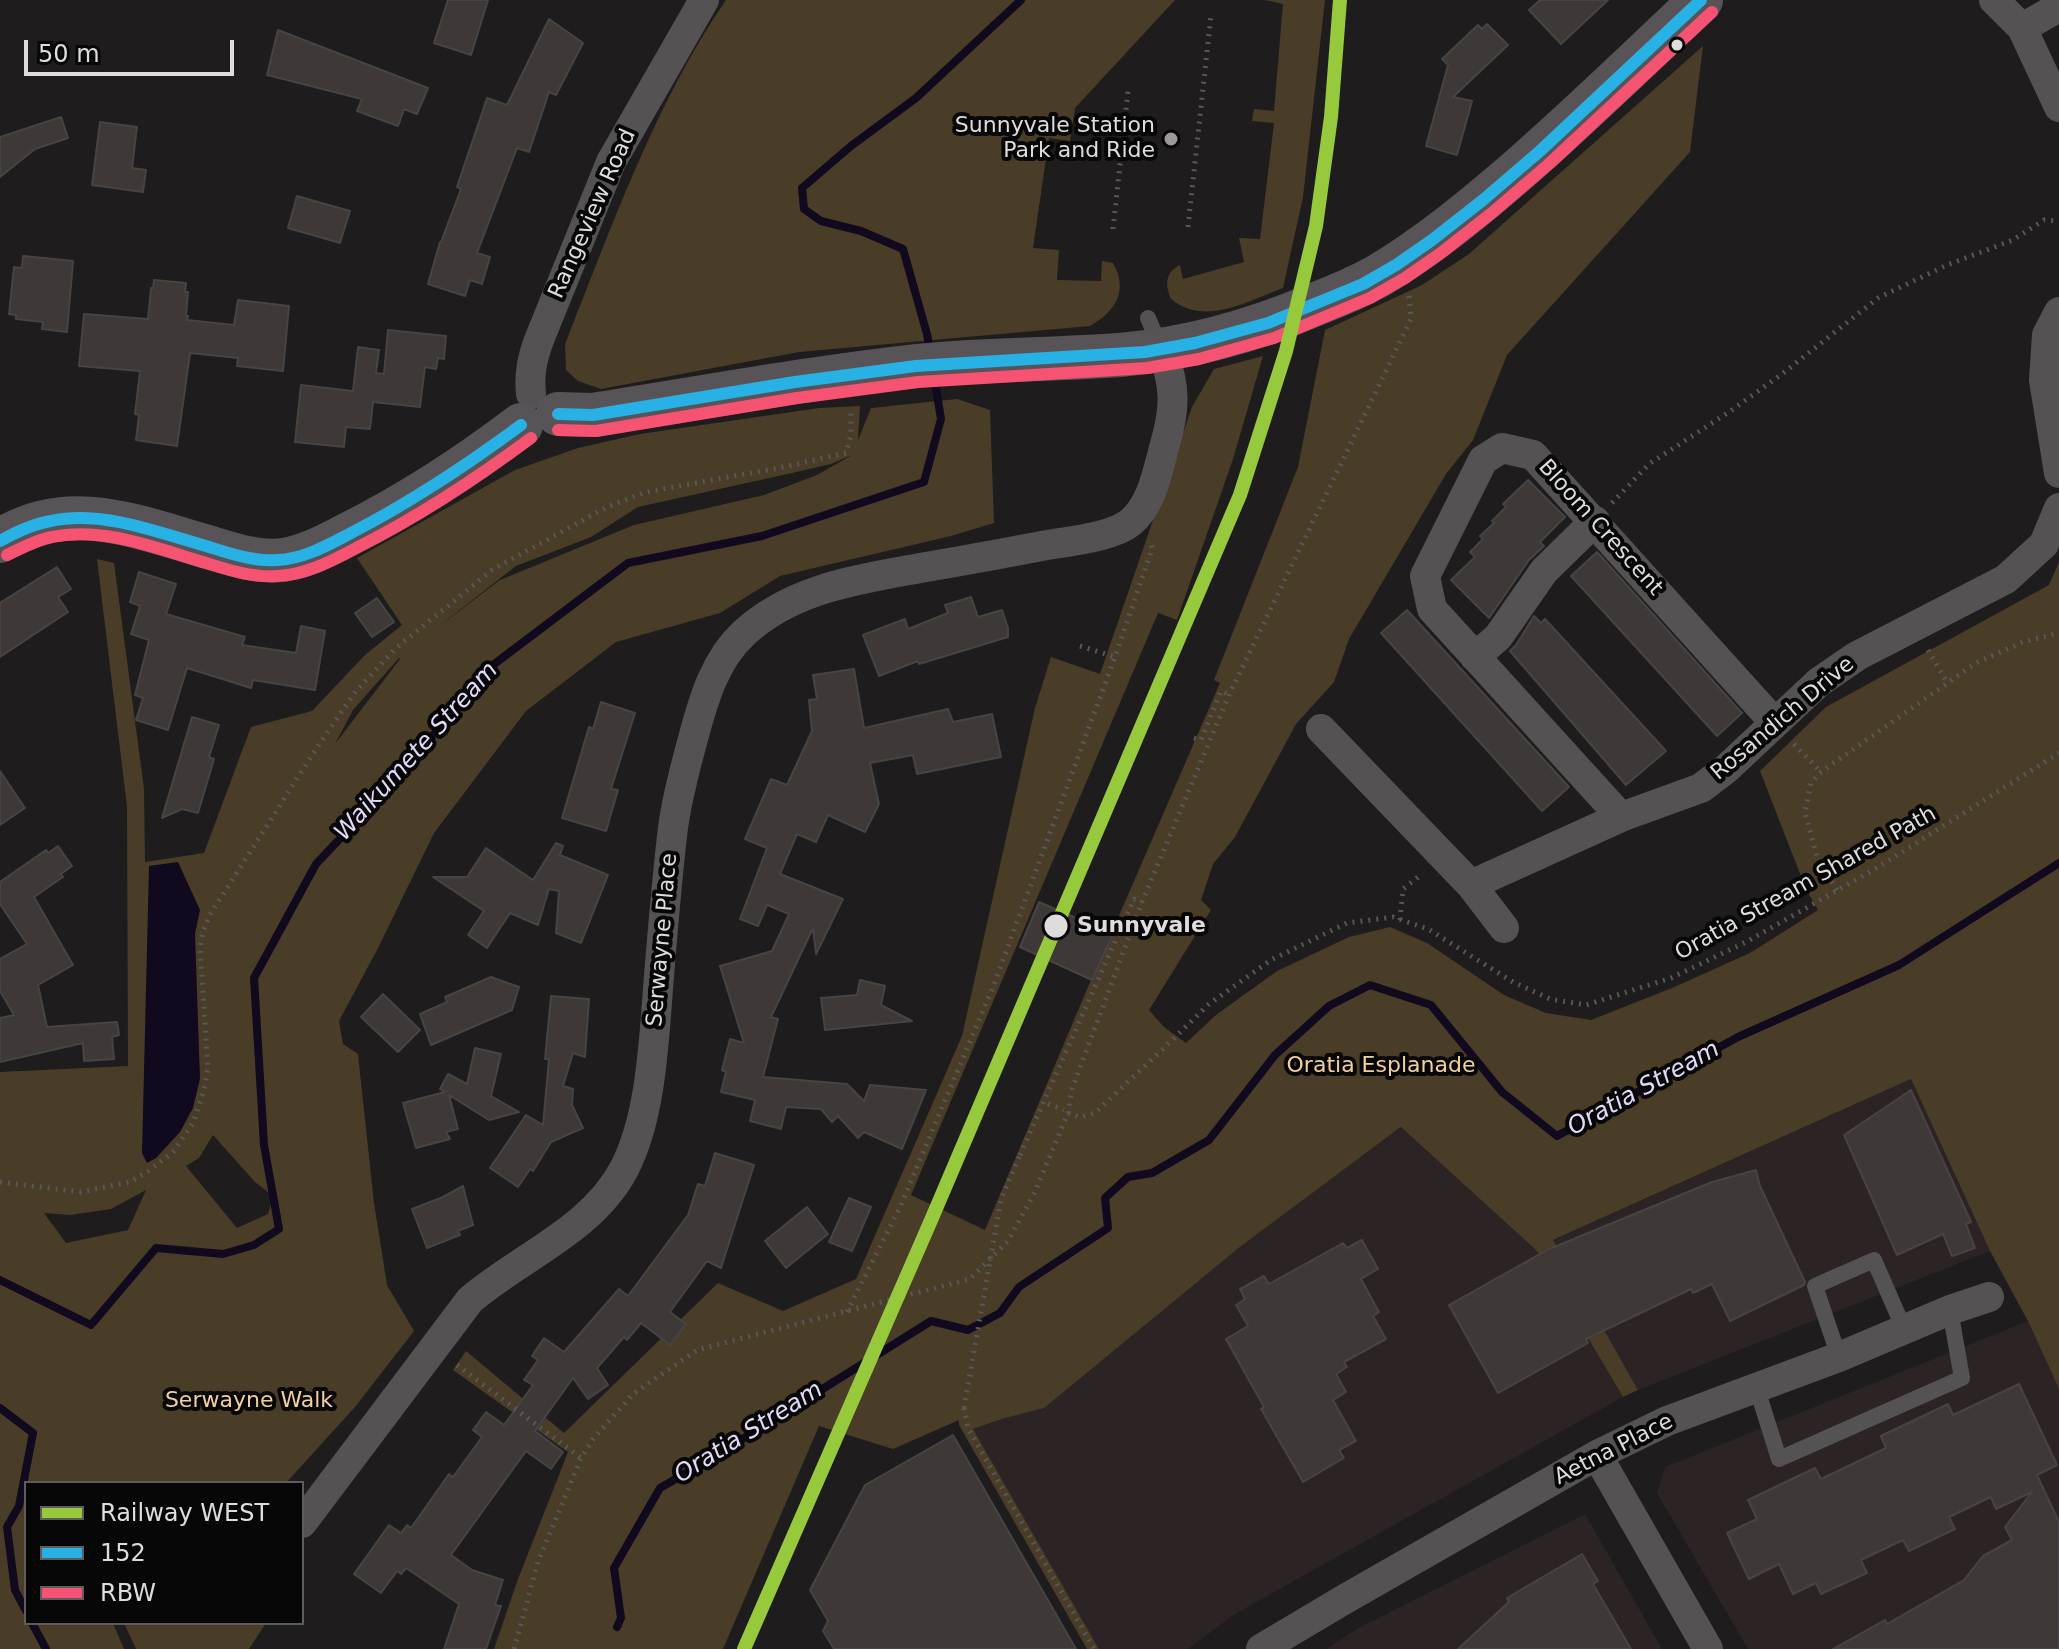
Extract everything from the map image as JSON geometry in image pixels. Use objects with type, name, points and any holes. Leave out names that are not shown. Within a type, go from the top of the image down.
[{"type":"main road","points":[[0,541],[44,520],[82,517],[162,534],[239,556],[281,560],[320,549],[394,510],[480,455],[536,411],[593,415],[917,366],[1119,355],[1154,334],[1245,332],[1321,302],[1393,279],[1554,139],[1701,0]]},
{"type":"street","name":"Rangeview Road","points":[[536,411],[529,377],[532,361],[611,162],[704,0]]},
{"type":"street","points":[[1994,0],[2022,28],[2059,107]]},
{"type":"street","points":[[2022,28],[2059,7]]},
{"type":"street","points":[[2059,312],[2047,335],[2044,380],[2059,473]]},
{"type":"street","name":"Serwayne Place","points":[[304,1520],[470,1300],[490,1283],[571,1229],[609,1191],[623,1171],[643,1120],[673,826],[703,702],[717,667],[737,640],[760,618],[808,593],[864,579],[1119,530],[1141,511],[1149,495],[1169,430],[1173,386],[1154,334]]},
{"type":"street","name":"Bloom Crescent","points":[[1621,817],[1432,609],[1425,576],[1483,460],[1502,448],[1533,455],[1780,729]]},
{"type":"street","name":"Rosandich Drive","points":[[1471,885],[1621,817],[1701,788],[1780,729],[1819,682],[1857,656],[2006,579],[2044,544],[2059,508]]},
{"type":"street","points":[[1475,657],[1498,637],[1544,571],[1595,521]]},
{"type":"street","points":[[1321,729],[1471,885],[1504,928]]},
{"type":"street","name":"Aetna Place","points":[[1261,1649],[1597,1455],[1667,1421],[1757,1389],[1989,1297]]},
{"type":"street","points":[[1597,1455],[1708,1649]]},
{"type":"lane","points":[[1839,1357],[1815,1286],[1874,1260],[1904,1329]]},
{"type":"lane","points":[[1757,1389],[1779,1459],[1962,1378],[1950,1310]]},
{"type":"path","points":[[1188,227],[1211,15]]},
{"type":"path","points":[[1113,229],[1128,91]]},
{"type":"path","points":[[1595,521],[1649,464],[1782,374],[1878,298],[1947,265],[2013,240],[2044,220],[2059,221]]},
{"type":"path","points":[[514,1649],[538,1562],[581,1458],[593,1439],[633,1394],[697,1350],[970,1279],[1008,1241],[1034,1194],[1142,902],[1229,695],[1411,319],[1393,279]]},
{"type":"path","points":[[0,1182],[81,1192],[130,1182],[173,1152],[185,1138],[204,1090],[208,1069],[200,948],[203,931],[211,913],[316,749],[356,691],[396,648],[492,570],[607,507],[646,492],[846,453],[851,435],[852,400]]},
{"type":"path","points":[[846,1313],[900,1207],[993,987],[1115,657],[1152,549],[1151,534]]},
{"type":"path","points":[[1837,890],[1817,857],[1805,812],[1811,783],[1821,772],[1976,663],[2023,642],[2059,633]]},
{"type":"path","points":[[1080,646],[1115,657]]},
{"type":"path","points":[[1927,648],[1948,684]]},
{"type":"path","points":[[1194,738],[1201,740],[1221,691],[1229,695]]},
{"type":"path","points":[[1780,729],[1821,772]]},
{"type":"path","name":"Oratia Stream Shared Path","points":[[1066,1112],[1080,1117],[1095,1113],[1209,1004],[1271,960],[1347,923],[1393,917],[1428,929],[1513,982],[1550,999],[1586,1005],[1671,978],[1746,942],[1875,869],[2059,753]]},
{"type":"path","points":[[1400,920],[1403,889],[1427,871]]},
{"type":"path","points":[[1094,1649],[968,1428],[964,1408],[1001,1199],[1090,987],[1134,899],[1142,902]]},
{"type":"path","points":[[1008,947],[1017,952]]},
{"type":"path","points":[[1048,1104],[1066,1112]]},
{"type":"path","points":[[450,1359],[581,1458]]},
{"type":"shaded area","points":[[178,862],[200,910],[195,934],[200,1079],[193,1108],[180,1132],[156,1158],[147,1163],[142,1153],[149,866]]},
{"type":"shaded area","points":[[1911,1079],[1990,1251],[1638,1390],[1552,1241]]},
{"type":"shaded area","points":[[1402,1127],[1536,1250],[1623,1397],[1235,1614],[1188,1649],[1099,1649],[973,1429],[1005,1418]]},
{"type":"shaded area","points":[[2028,1321],[2059,1389],[2059,1649],[1748,1649],[1657,1493],[1665,1467]]},
{"type":"shaded area","points":[[1585,1514],[1662,1649],[1326,1649],[1355,1630]]},
{"type":"green space","points":[[726,0],[1175,0],[1075,108],[1070,141],[1049,138],[1033,248],[1059,250],[1057,280],[1101,281],[1102,261],[1113,263],[1120,283],[1117,300],[1112,307],[1090,326],[799,352],[601,389],[578,381],[566,370],[565,344],[656,124],[700,40]]},
{"type":"green space","points":[[1265,0],[1325,0],[1303,197],[1283,288],[1227,309],[1198,311],[1171,299],[1167,284],[1171,271],[1180,265],[1183,279],[1244,262],[1239,238],[1260,239],[1274,123],[1252,121],[1254,109],[1274,111],[1283,4]]},
{"type":"green space","name":"Oratia Esplanade","points":[[1703,46],[1690,152],[1507,355],[1473,440],[1446,474],[1349,639],[1334,682],[1296,724],[1235,837],[1213,864],[1201,900],[1211,910],[1149,1010],[1164,1027],[1186,1043],[1216,1015],[1277,971],[1349,937],[1390,927],[1427,943],[1504,995],[1546,1013],[1591,1020],[1750,953],[1818,910],[1806,889],[1760,771],[1826,707],[2049,585],[2059,562],[2059,1389],[2028,1321],[1990,1251],[1911,1079],[1553,1240],[1638,1390],[1623,1397],[1536,1250],[1401,1127],[1241,1246],[1044,1408],[973,1429],[1099,1649],[1087,1649],[959,1425],[959,1420],[893,1449],[819,1426],[723,1649],[494,1649],[568,1452],[453,1370],[466,1351],[564,1433],[718,1283],[783,1311],[856,1279],[962,1036],[1035,708],[1051,657],[1100,674],[1192,407],[1214,369],[1263,356],[1233,459],[1177,620],[1158,613],[911,1195],[985,1230],[1220,683],[1214,680],[1298,467],[1325,330],[1422,285],[1469,254]]},
{"type":"green space","name":"Serwayne Walk","points":[[957,399],[990,410],[994,523],[780,576],[720,613],[616,642],[526,711],[434,833],[339,1021],[343,1044],[358,1054],[374,1203],[387,1285],[414,1331],[355,1407],[288,1481],[24,1481],[24,1625],[114,1625],[124,1649],[0,1649],[0,1072],[128,1066],[127,807],[97,559],[114,563],[144,789],[145,862],[204,853],[251,727],[312,711],[365,655],[402,625],[357,558],[515,470],[578,448],[640,434],[819,408],[860,406],[858,440],[871,408]],"holes":[[[852,455],[817,475],[764,495],[634,525],[500,580],[434,630],[516,566],[591,537],[638,507],[831,464]],[[400,659],[335,744],[353,710]],[[213,1135],[255,1182],[273,1196],[268,1214],[237,1228],[186,1166],[199,1158]],[[146,1190],[128,1230],[66,1243],[44,1213],[70,1215],[111,1209]]]},
{"type":"green space","points":[[125,1625],[265,1625],[249,1649],[136,1649]]},
{"type":"building","points":[[448,0],[488,0],[471,55],[434,43]]},
{"type":"building","points":[[1540,0],[1608,0],[1561,44],[1529,10]]},
{"type":"building","points":[[549,19],[583,43],[556,95],[549,92],[529,152],[517,148],[477,253],[490,257],[482,284],[470,280],[465,296],[428,284],[440,242],[461,189],[457,187],[487,98],[507,105]]},
{"type":"building","points":[[1487,24],[1508,45],[1453,97],[1472,101],[1457,155],[1426,146],[1448,65],[1442,59],[1478,25],[1482,29]]},
{"type":"building","points":[[278,30],[428,88],[417,114],[404,109],[398,126],[357,111],[362,99],[267,75]]},
{"type":"building","points":[[61,117],[68,138],[35,149],[0,177],[0,137]]},
{"type":"building","points":[[100,122],[137,127],[132,168],[146,170],[143,192],[92,185]]},
{"type":"building","points":[[297,196],[350,211],[340,243],[288,228]]},
{"type":"building","points":[[23,256],[73,261],[67,332],[42,329],[43,322],[16,319],[16,315],[9,314],[14,267],[22,268]]},
{"type":"building","points":[[154,280],[186,283],[187,320],[234,325],[238,300],[289,306],[283,371],[237,366],[238,358],[190,353],[177,446],[136,440],[139,415],[135,414],[140,371],[79,366],[84,314],[148,319]]},
{"type":"building","points":[[388,330],[446,336],[444,359],[438,358],[436,369],[425,367],[420,407],[373,402],[370,429],[346,427],[344,447],[295,442],[301,385],[353,391],[358,347],[379,350],[376,373],[384,374]]},
{"type":"building","points":[[1528,480],[1565,517],[1540,542],[1544,546],[1529,560],[1489,618],[1451,580],[1475,557],[1470,552],[1506,507],[1503,504]]},
{"type":"building","points":[[1597,552],[1742,713],[1717,736],[1571,576]]},
{"type":"building","points":[[57,567],[71,589],[58,597],[68,612],[0,657],[0,603]]},
{"type":"building","points":[[139,572],[176,584],[166,614],[245,637],[242,645],[296,653],[301,626],[325,631],[315,690],[253,680],[251,688],[187,668],[168,730],[136,720],[143,698],[135,695],[149,640],[131,634],[140,606],[130,602]]},
{"type":"building","points":[[971,597],[978,617],[1002,610],[1008,637],[919,664],[918,661],[879,676],[863,635],[905,619],[908,629],[948,613],[945,605]]},
{"type":"building","points":[[377,598],[394,622],[372,637],[355,613]]},
{"type":"building","points":[[1407,610],[1569,787],[1542,811],[1381,633]]},
{"type":"building","points":[[1534,616],[1541,623],[1545,619],[1666,751],[1626,785],[1510,651]]},
{"type":"building","points":[[854,669],[864,728],[948,709],[953,722],[992,714],[1001,757],[917,774],[913,755],[870,763],[879,804],[865,832],[828,815],[816,842],[797,834],[780,874],[843,899],[816,954],[813,928],[771,1017],[778,1019],[763,1077],[847,1084],[864,1101],[870,1085],[926,1090],[902,1149],[864,1132],[858,1138],[838,1116],[832,1122],[821,1109],[786,1107],[781,1129],[750,1121],[755,1100],[721,1092],[726,1072],[722,1070],[730,1039],[744,1043],[720,966],[772,951],[789,914],[767,905],[758,926],[740,919],[767,848],[745,839],[771,779],[787,785],[812,731],[809,700],[817,699],[813,675]]},
{"type":"building","points":[[601,702],[635,713],[611,789],[618,790],[606,831],[562,818],[589,727],[593,729]]},
{"type":"building","points":[[192,717],[219,725],[209,757],[214,759],[198,813],[182,809],[162,818]]},
{"type":"building","points":[[0,771],[25,808],[0,825]]},
{"type":"building","points":[[556,843],[563,846],[560,855],[608,875],[581,943],[556,933],[559,891],[549,889],[538,925],[510,913],[487,948],[468,935],[484,911],[433,877],[467,877],[486,848],[533,880]]},
{"type":"building","points":[[58,846],[72,866],[61,874],[63,877],[34,897],[73,965],[38,985],[47,1027],[117,1022],[119,1035],[112,1037],[114,1059],[84,1061],[83,1043],[0,1062],[0,1018],[14,1015],[0,991],[0,959],[27,944],[0,904],[0,882],[46,850],[48,853]]},
{"type":"building","points":[[1039,902],[1113,934],[1092,980],[1020,947]]},
{"type":"building","points":[[491,977],[519,987],[512,1010],[431,1045],[420,1014],[447,1002],[445,997]]},
{"type":"building","points":[[860,980],[885,986],[881,1005],[912,1021],[825,1030],[821,998],[857,995]]},
{"type":"building","points":[[383,994],[420,1030],[398,1052],[361,1017]]},
{"type":"building","points":[[551,996],[589,999],[585,1057],[573,1053],[563,1086],[573,1089],[572,1105],[583,1128],[551,1142],[533,1171],[530,1169],[518,1187],[490,1168],[526,1115],[543,1125]]},
{"type":"building","points":[[475,1048],[501,1054],[491,1096],[519,1112],[489,1120],[449,1095],[458,1129],[446,1132],[450,1139],[416,1148],[403,1103],[445,1092],[440,1089],[448,1074],[467,1084]]},
{"type":"building","points":[[1911,1090],[1971,1222],[1966,1224],[1975,1248],[1952,1256],[1943,1234],[1897,1255],[1844,1135]]},
{"type":"building","points":[[715,1153],[754,1165],[721,1268],[707,1261],[670,1312],[686,1324],[670,1345],[641,1323],[597,1368],[608,1385],[588,1399],[573,1378],[535,1431],[563,1452],[551,1469],[526,1451],[451,1555],[472,1570],[503,1580],[495,1605],[501,1606],[486,1649],[444,1649],[459,1604],[406,1568],[401,1574],[397,1571],[381,1593],[354,1574],[389,1525],[401,1533],[407,1525],[411,1528],[449,1474],[453,1477],[482,1437],[473,1430],[486,1412],[504,1425],[533,1385],[524,1380],[538,1360],[532,1356],[544,1338],[564,1352],[619,1289],[628,1296],[688,1215],[698,1184],[705,1186]]},
{"type":"building","points":[[1756,1170],[1760,1186],[1804,1285],[1730,1321],[1712,1284],[1693,1293],[1691,1289],[1586,1339],[1588,1343],[1498,1393],[1449,1305],[1547,1250],[1712,1182]]},
{"type":"building","points":[[463,1186],[473,1225],[458,1231],[460,1235],[427,1248],[412,1209]]},
{"type":"building","points":[[849,1198],[871,1207],[852,1251],[829,1242]]},
{"type":"building","points":[[807,1207],[828,1234],[786,1268],[765,1241]]},
{"type":"building","points":[[1362,1240],[1378,1269],[1361,1279],[1379,1312],[1373,1316],[1386,1339],[1344,1362],[1347,1367],[1336,1374],[1346,1392],[1333,1400],[1356,1441],[1339,1450],[1344,1458],[1303,1482],[1226,1339],[1248,1326],[1236,1305],[1245,1299],[1240,1289],[1264,1276],[1269,1284],[1343,1243],[1347,1248]]},
{"type":"building","points":[[2019,1384],[2057,1465],[2037,1475],[2059,1522],[2059,1649],[1833,1649],[1885,1620],[1887,1624],[1964,1580],[1983,1556],[2012,1540],[2005,1527],[2032,1492],[1996,1509],[1991,1497],[1949,1517],[1955,1529],[1909,1551],[1903,1540],[1861,1560],[1867,1573],[1821,1594],[1816,1583],[1793,1594],[1779,1564],[1749,1579],[1727,1533],[1757,1519],[1748,1500],[1815,1468],[1821,1479],[1886,1448],[1881,1436],[1948,1404],[1953,1415]]},
{"type":"building","points":[[953,1435],[1076,1649],[834,1649],[823,1631],[828,1621],[810,1590],[865,1485]]},
{"type":"building","points":[[1582,1554],[1598,1581],[1593,1584],[1631,1649],[1458,1649],[1509,1602],[1507,1598]]},
{"type":"waterway","name":"Waikumete Stream","points":[[930,351],[903,249],[861,231],[821,221],[804,209],[802,188],[851,146],[916,98],[1021,0]]},
{"type":"waterway","name":"Waikumete Stream","points":[[0,1280],[91,1325],[156,1248],[223,1254],[254,1245],[279,1229],[264,1145],[254,978],[316,864],[405,770],[485,671],[628,563],[762,536],[924,482],[941,419],[934,376]]},
{"type":"waterway","name":"Oratia Stream","points":[[617,1627],[621,1618],[614,1568],[660,1488],[931,1321],[968,1330],[1000,1313],[1019,1287],[1108,1228],[1105,1198],[1128,1177],[1152,1173],[1209,1140],[1275,1055],[1329,1006],[1370,985],[1431,1005],[1502,1092],[1557,1136],[1738,1037],[1899,965],[2059,863]]},
{"type":"waterway","name":"Waikumete Stream","points":[[0,1408],[33,1433],[19,1506],[7,1527],[15,1590],[24,1607]]},
{"type":"waterway","name":"Waikumete Stream","points":[[33,1625],[46,1649]]},
{"type":"rail line","name":"WEST","points":[[744,1649],[932,1218],[1240,495],[1286,351],[1316,226],[1331,117],[1340,0]]},
{"type":"transit line","name":"152","points":[[558,414],[593,415],[916,366],[1145,352],[1195,343],[1268,323],[1363,284],[1432,240],[1540,151],[1701,0]]},
{"type":"transit line","name":"RBW","points":[[558,430],[596,431],[918,382],[1147,368],[1199,359],[1274,338],[1370,298],[1441,253],[1550,163],[1712,12]]},
{"type":"transit line","name":"152","points":[[0,541],[44,522],[90,518],[129,524],[250,558],[297,557],[325,547],[395,509],[521,425]]},
{"type":"transit line","name":"RBW","points":[[7,555],[46,538],[91,534],[150,546],[250,575],[300,573],[331,561],[406,521],[531,438]]},
{"type":"place","name":"Sunnyvale Station Park and Ride","points":[[1171,139]]},
{"type":"place","name":"Sunnyvale","points":[[1056,926]]}]
